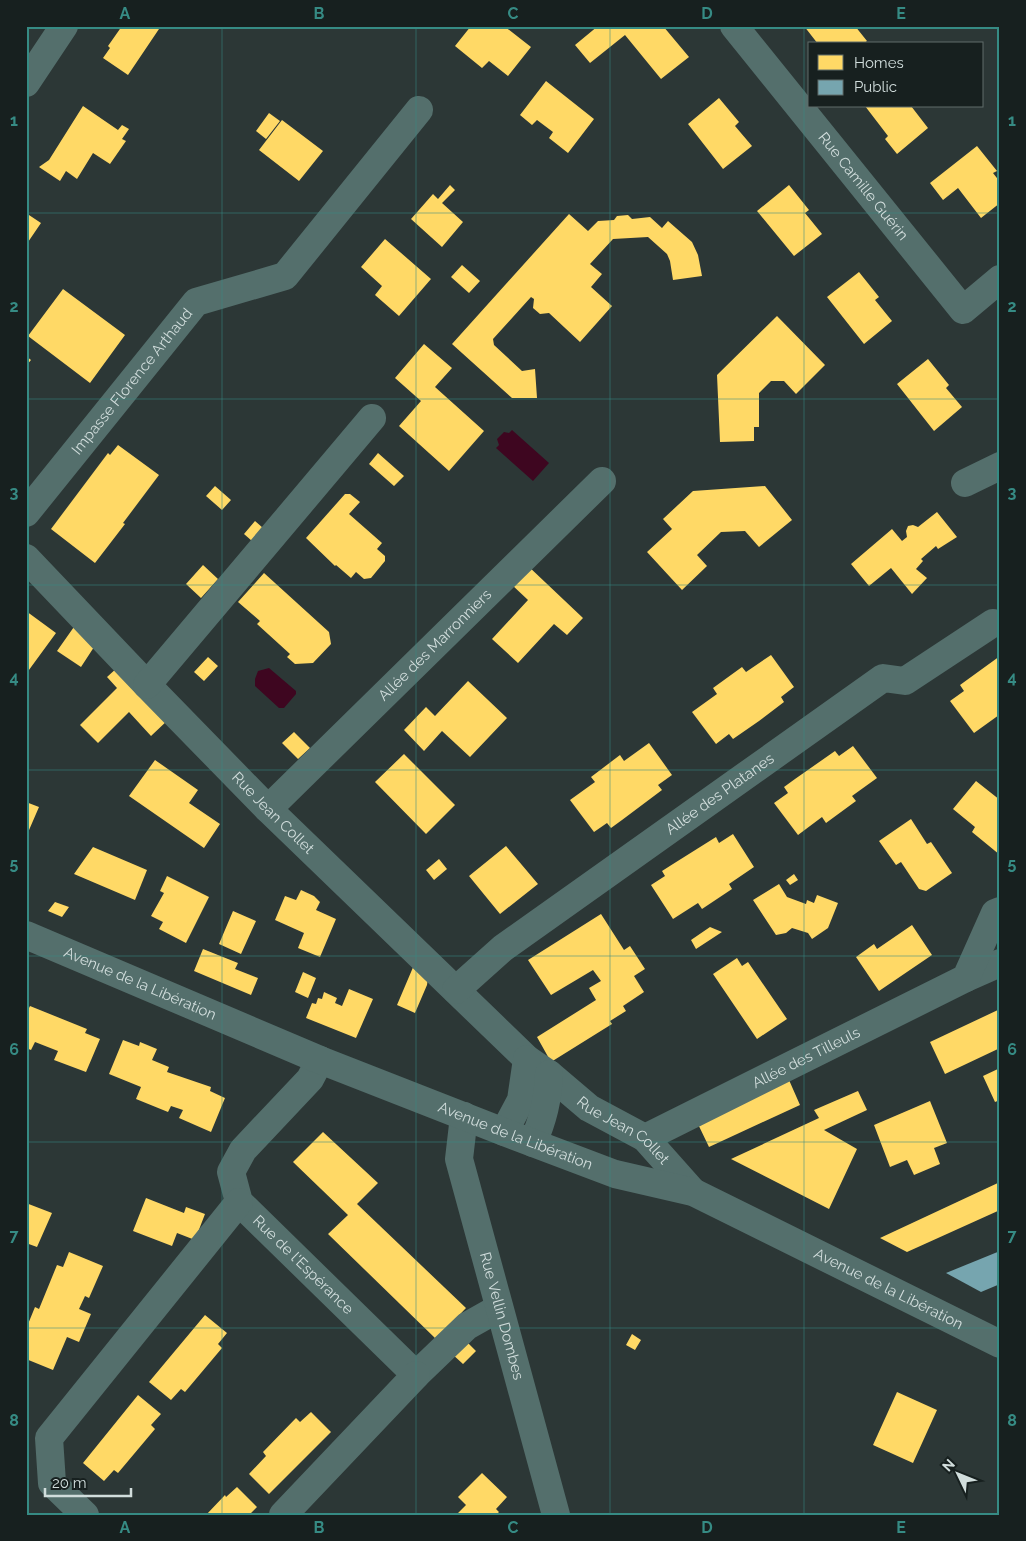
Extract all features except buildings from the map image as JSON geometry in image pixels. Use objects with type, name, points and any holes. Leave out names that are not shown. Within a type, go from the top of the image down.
[{"type":"street","points":[[26,83],[64,26]]},
{"type":"street","name":"Rue Camille Guérin","points":[[734,26],[963,310],[1000,280]]},
{"type":"street","name":"Impasse Florence Arthaud","points":[[26,513],[196,302],[285,276],[419,110]]},
{"type":"street","points":[[147,685],[372,418]]},
{"type":"street","points":[[965,483],[1000,466]]},
{"type":"street","name":"Allée des Marronniers","points":[[268,808],[602,481]]},
{"type":"street","name":"Rue Jean Collet","points":[[26,558],[268,808],[456,990],[538,1066],[590,1108],[645,1138],[693,1192]]},
{"type":"street","name":"Allée des Platanes","points":[[456,990],[503,948],[883,678],[905,682],[993,623]]},
{"type":"street","points":[[966,978],[994,913],[1000,911]]},
{"type":"street","name":"Avenue de la Libération","points":[[26,935],[320,1060],[504,1132],[615,1174],[693,1192],[1000,1344]]},
{"type":"street","name":"Allée des Tilleuls","points":[[645,1138],[966,978],[1000,963]]},
{"type":"street","points":[[85,1515],[52,1483],[49,1438],[239,1202],[232,1172],[243,1150],[310,1079],[320,1060]]},
{"type":"street","points":[[504,1132],[538,1066]]},
{"type":"street","points":[[534,1143],[544,1118],[548,1090],[538,1066]]},
{"type":"street","name":"Rue Vellin Dombes","points":[[464,1116],[459,1159],[556,1515]]},
{"type":"street","name":"Rue de l'Espérance","points":[[239,1202],[416,1375]]},
{"type":"street","points":[[283,1515],[416,1375],[467,1326],[499,1308]]},
{"type":"shaded area","points":[[512,430],[549,463],[533,481],[496,448],[499,445],[497,439],[504,432],[509,433]]},
{"type":"shaded area","points":[[269,668],[296,691],[296,694],[284,708],[279,708],[255,686],[258,671]]}]
